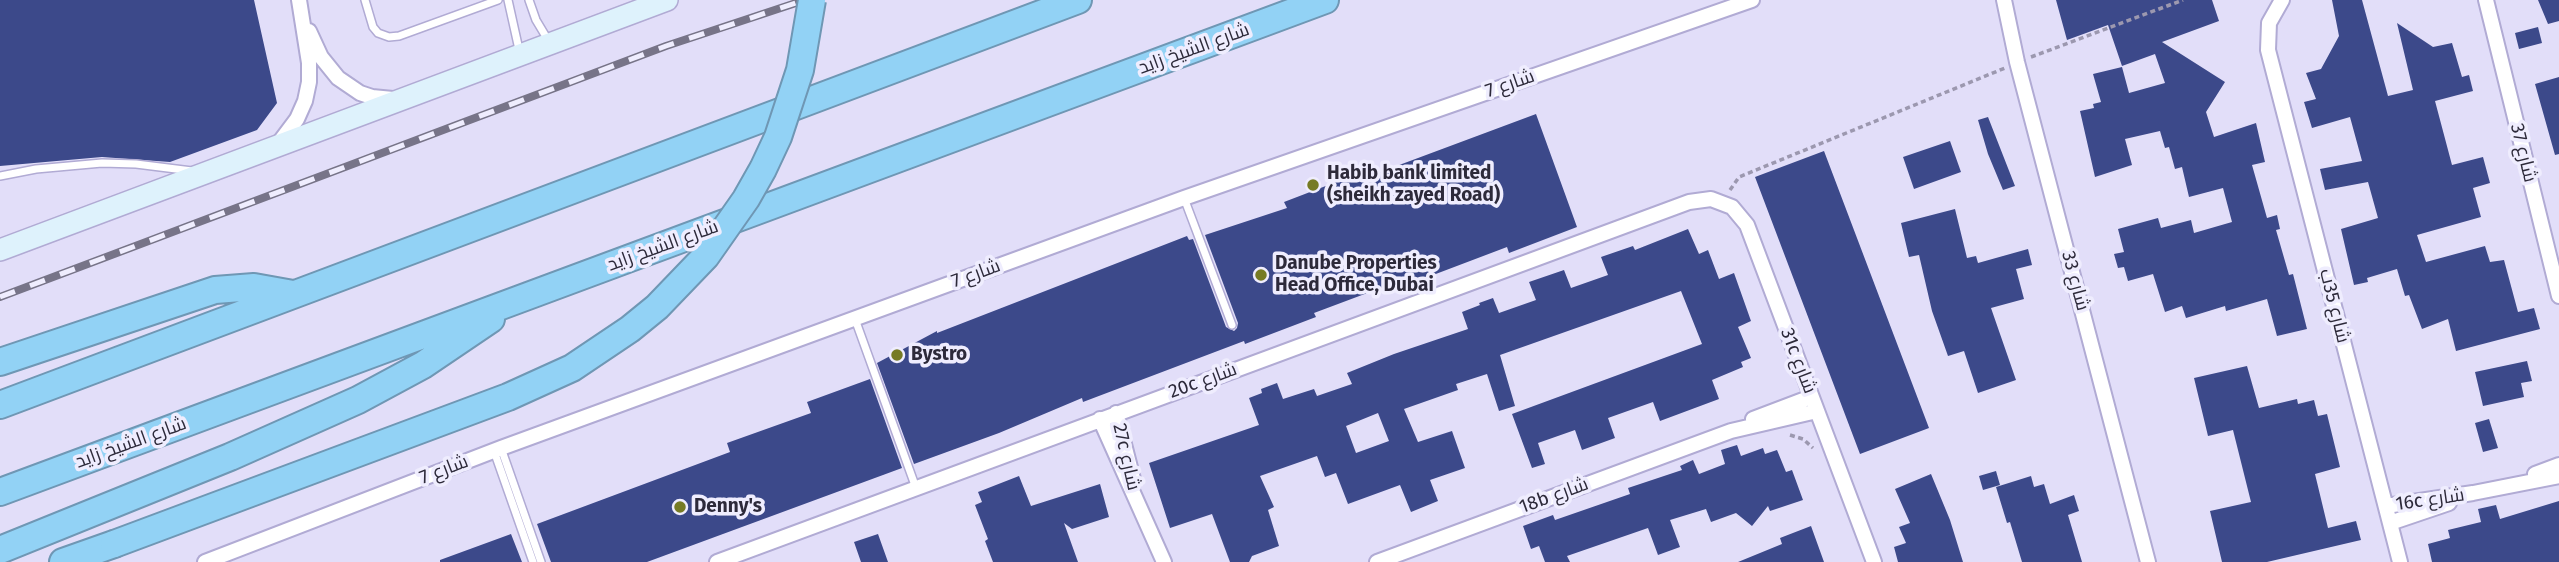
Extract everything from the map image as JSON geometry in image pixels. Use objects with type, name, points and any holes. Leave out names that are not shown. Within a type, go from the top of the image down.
[{"type":"highway","points":[[63,562],[530,388],[572,368],[630,329],[666,299],[706,256],[740,209],[763,169],[778,137],[800,70],[812,0]]},
{"type":"highway","points":[[0,405],[1078,0]]},
{"type":"highway","name":"شارع الشيخ زايد","points":[[0,492],[1325,0]]},
{"type":"highway","points":[[0,362],[215,290],[254,287],[295,294]]},
{"type":"highway","points":[[0,550],[230,457],[358,400],[391,384],[454,345],[514,301]]},
{"type":"street","points":[[273,149],[292,127],[305,101],[309,82],[304,21],[299,0]]},
{"type":"street","points":[[0,250],[667,0]]},
{"type":"street","name":"شارع 7","points":[[205,562],[222,559],[497,450],[1184,198],[1752,0]]},
{"type":"street","name":"شارع 33","points":[[2004,0],[2148,562]]},
{"type":"street","name":"شارع 35ب","points":[[2282,0],[2269,23],[2268,50],[2400,562]]},
{"type":"street","name":"شارع 37","points":[[2485,3],[2559,296]]},
{"type":"street","points":[[304,21],[329,68],[348,86],[372,97],[409,97]]},
{"type":"street","name":"20c شارع","points":[[717,562],[1689,202],[1700,199],[1722,202]]},
{"type":"street","name":"31c شارع","points":[[1722,202],[1732,207],[1747,225],[1874,562]]},
{"type":"street","name":"18b شارع","points":[[1382,561],[1731,431],[1755,418],[1814,404]]},
{"type":"street","name":"27c شارع","points":[[1116,413],[1137,501]]},
{"type":"street","name":"27c شارع","points":[[1100,419],[1160,558]]},
{"type":"street","name":"16c شارع","points":[[2390,523],[2559,466]]},
{"type":"street","name":"16c شارع","points":[[2511,484],[2559,477]]},
{"type":"street","name":"16c شارع","points":[[2386,506],[2473,494]]},
{"type":"lane","points":[[365,0],[373,27],[378,33],[389,37],[399,36],[498,0]]},
{"type":"lane","points":[[508,0],[520,55]]},
{"type":"lane","points":[[529,0],[536,20],[550,44]]},
{"type":"lane","points":[[0,176],[36,169],[102,163],[135,164],[207,173]]},
{"type":"lane","points":[[1184,198],[1232,325]]},
{"type":"lane","points":[[855,319],[916,488]]},
{"type":"lane","points":[[497,450],[541,562]]},
{"type":"lane","points":[[497,450],[533,562]]},
{"type":"path","points":[[1722,202],[1739,177],[2018,62],[2183,0]]},
{"type":"path","points":[[1783,433],[1802,439],[1817,452]]},
{"type":"building","points":[[0,0],[254,0],[277,103],[257,130],[170,162],[102,157],[0,166]]},
{"type":"building","points":[[2056,0],[2212,0],[2219,21],[2162,42],[2225,82],[2206,112],[2214,137],[2256,123],[2265,162],[2252,165],[2267,218],[2277,215],[2280,229],[2276,230],[2289,275],[2293,274],[2307,329],[2277,336],[2267,299],[2226,311],[2225,306],[2186,318],[2182,306],[2165,312],[2153,274],[2128,281],[2124,267],[2118,268],[2114,254],[2124,252],[2118,229],[2158,218],[2161,228],[2191,220],[2194,233],[2232,222],[2223,188],[2189,197],[2182,167],[2175,169],[2169,147],[2165,148],[2160,131],[2125,139],[2132,165],[2095,177],[2080,111],[2094,108],[2093,104],[2101,102],[2093,74],[2122,67],[2129,93],[2165,83],[2155,54],[2122,66],[2108,25],[2067,40]]},
{"type":"building","points":[[2332,0],[2362,0],[2388,96],[2413,90],[2397,23],[2433,47],[2452,43],[2462,77],[2469,75],[2473,91],[2435,101],[2452,165],[2483,157],[2490,183],[2473,188],[2481,217],[2417,235],[2426,262],[2485,246],[2490,262],[2504,260],[2518,312],[2534,308],[2540,329],[2456,351],[2448,319],[2422,329],[2409,295],[2405,296],[2397,269],[2354,285],[2341,229],[2378,218],[2368,182],[2325,190],[2320,169],[2362,161],[2350,117],[2312,128],[2304,102],[2316,99],[2306,73],[2321,69],[2339,36]]},
{"type":"building","points":[[2538,0],[2559,0],[2559,21],[2548,24]]},
{"type":"building","points":[[2538,27],[2542,43],[2519,49],[2515,33]]},
{"type":"building","points":[[2559,77],[2559,154],[2555,155],[2535,84]]},
{"type":"building","points":[[1536,114],[1577,227],[1509,253],[1507,247],[1412,283],[1410,277],[1314,313],[1316,317],[1245,344],[1244,341],[1083,402],[1082,398],[999,433],[914,464],[877,363],[937,331],[1187,236],[1189,240],[1193,239],[1226,327],[1234,331],[1238,323],[1205,235],[1287,208],[1284,202],[1357,174],[1359,180]]},
{"type":"building","points":[[1988,117],[2015,186],[2003,190],[1978,120]]},
{"type":"building","points":[[1950,141],[1961,172],[1914,189],[1903,157]]},
{"type":"building","points":[[1824,151],[1929,428],[1860,454],[1755,177]]},
{"type":"building","points":[[1955,209],[1967,258],[1976,256],[1978,263],[2028,249],[2032,265],[2016,269],[2024,299],[1991,308],[2016,380],[1978,393],[1964,351],[1948,356],[1932,311],[1919,255],[1909,257],[1901,223]]},
{"type":"building","points":[[1688,229],[1699,254],[1708,250],[1719,279],[1734,273],[1751,321],[1738,327],[1751,358],[1741,362],[1743,367],[1712,380],[1719,399],[1660,421],[1653,402],[1608,418],[1615,438],[1582,450],[1575,430],[1538,443],[1545,464],[1532,468],[1512,414],[1702,344],[1681,291],[1500,355],[1515,406],[1499,411],[1487,374],[1456,384],[1458,390],[1404,409],[1418,442],[1452,431],[1465,468],[1430,480],[1438,501],[1411,512],[1400,485],[1348,504],[1336,473],[1325,477],[1317,456],[1260,476],[1274,507],[1268,510],[1279,546],[1252,556],[1249,562],[1230,562],[1212,514],[1170,528],[1149,463],[1259,425],[1249,398],[1262,393],[1261,389],[1277,383],[1283,399],[1314,389],[1317,396],[1352,384],[1347,373],[1468,329],[1462,312],[1480,305],[1479,303],[1493,298],[1499,313],[1536,300],[1529,282],[1564,270],[1571,288],[1608,275],[1601,257],[1633,246],[1635,250]],"holes":[[[1378,413],[1389,441],[1356,453],[1346,426]]]},
{"type":"building","points":[[2527,361],[2532,381],[2521,383],[2524,397],[2483,406],[2475,372]]},
{"type":"building","points":[[2247,366],[2259,408],[2297,399],[2298,404],[2314,400],[2318,416],[2327,414],[2340,467],[2315,474],[2328,528],[2356,521],[2361,540],[2267,562],[2222,562],[2210,511],[2251,502],[2233,430],[2208,436],[2194,378]]},
{"type":"building","points":[[870,379],[902,468],[647,562],[551,562],[537,524],[730,452],[727,443],[811,413],[807,402]]},
{"type":"building","points":[[2489,419],[2498,448],[2483,452],[2475,423]]},
{"type":"building","points":[[1737,445],[1741,456],[1763,448],[1765,454],[1777,450],[1786,472],[1792,470],[1803,500],[1770,511],[1768,506],[1752,526],[1736,513],[1711,522],[1706,509],[1670,520],[1680,547],[1658,555],[1648,528],[1567,556],[1570,562],[1545,562],[1539,546],[1531,549],[1523,526],[1553,515],[1555,520],[1630,494],[1628,488],[1682,470],[1680,466],[1693,460],[1699,474],[1725,464],[1721,450]]},
{"type":"building","points":[[1996,471],[2000,485],[1983,490],[1979,476]]},
{"type":"building","points":[[1931,474],[1950,520],[1963,562],[1898,562],[1894,547],[1906,543],[1899,527],[1910,523],[1895,489]]},
{"type":"building","points":[[1019,476],[1031,506],[1100,484],[1109,517],[1072,529],[1064,523],[1078,562],[993,562],[985,541],[988,539],[975,505],[982,502],[978,492]]},
{"type":"building","points":[[2031,476],[2034,487],[2044,484],[2050,504],[2074,495],[2079,511],[2068,515],[2082,562],[2022,562],[1996,487]]},
{"type":"building","points":[[2559,501],[2559,562],[2432,562],[2428,544],[2450,538],[2448,530],[2481,522],[2478,509],[2496,505],[2500,519]]},
{"type":"building","points":[[1811,526],[1824,562],[1738,562],[1782,544],[1780,538]]},
{"type":"building","points":[[511,534],[522,562],[440,562],[440,560]]},
{"type":"building","points":[[878,534],[888,562],[861,562],[854,542]]},
{"type":"railway","points":[[0,297],[666,46],[805,0]]},
{"type":"place","name":"Habib bank limited (sheikh zayed Road)","points":[[1313,185]]},
{"type":"place","name":"Danube Properties Head Office, Dubai","points":[[1261,275]]},
{"type":"place","name":"Bystro","points":[[897,355]]},
{"type":"place","name":"Denny's","points":[[680,507]]}]
